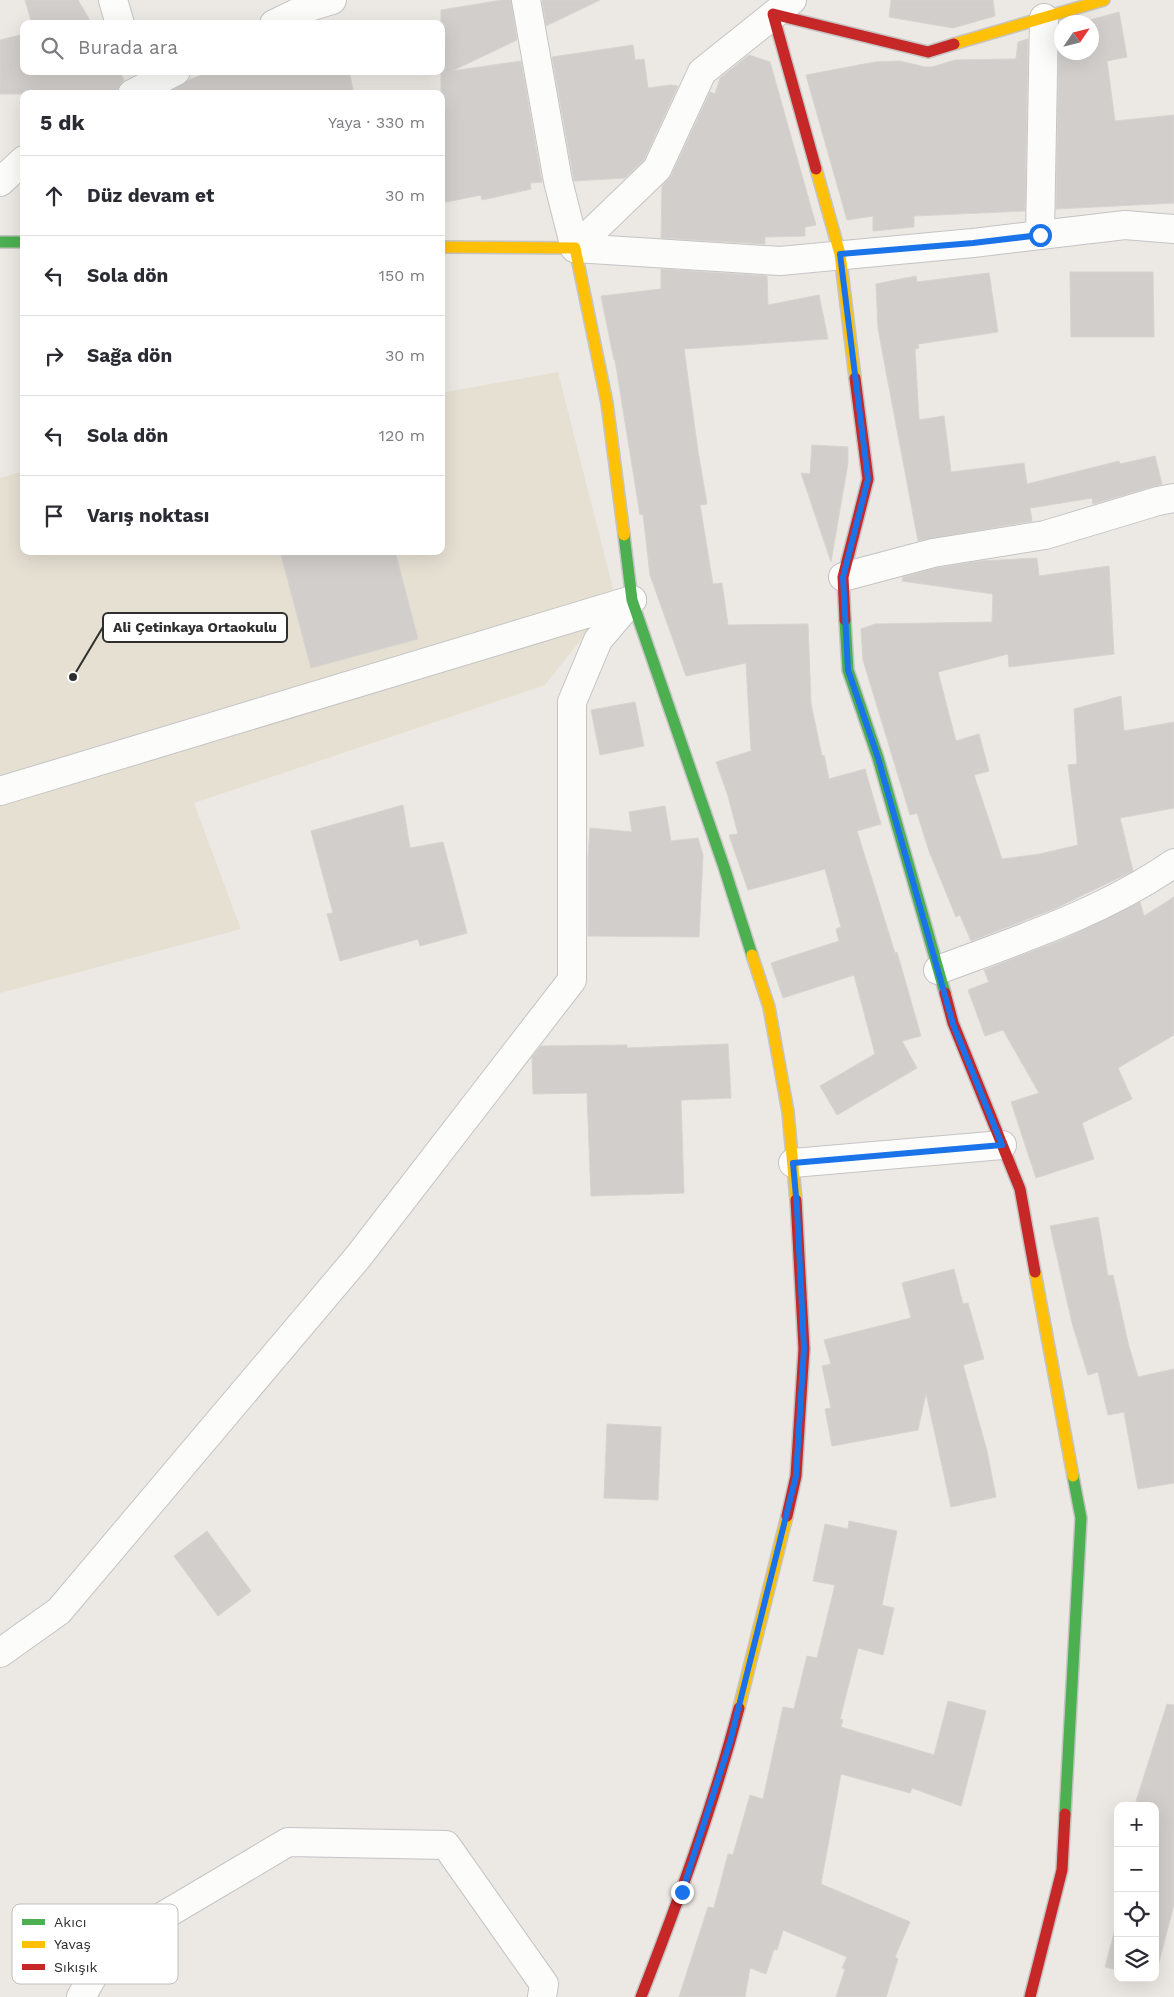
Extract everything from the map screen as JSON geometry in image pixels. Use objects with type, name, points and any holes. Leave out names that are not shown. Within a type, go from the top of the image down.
[{"type":"street","points":[[113,0],[119,20]]},
{"type":"street","points":[[282,20],[309,7],[332,0]]},
{"type":"street","points":[[526,0],[558,181],[575,248],[607,403],[632,600],[724,867],[769,1006],[788,1112],[797,1208],[804,1348],[796,1476],[730,1742],[682,1892],[641,1997]]},
{"type":"street","points":[[783,7],[928,52],[1104,0]]},
{"type":"street","points":[[575,248],[656,169],[702,72],[783,7]]},
{"type":"street","points":[[783,7],[840,254],[868,479],[843,577],[848,670],[878,758],[953,1024],[1020,1189],[1081,1518],[1062,1870],[1030,1997]]},
{"type":"street","points":[[1040,235],[1044,18]]},
{"type":"street","points":[[135,85],[164,75]]},
{"type":"street","points":[[0,182],[20,164]]},
{"type":"street","points":[[445,247],[575,248],[780,260],[973,243],[1125,225],[1174,229]]},
{"type":"street","points":[[0,242],[20,242]]},
{"type":"street","points":[[843,577],[933,553],[1045,536],[1158,501],[1174,498]]},
{"type":"street","points":[[0,791],[632,600]]},
{"type":"street","points":[[0,1653],[59,1611],[358,1257],[572,980],[572,702],[598,640],[632,600]]},
{"type":"street","points":[[938,970],[1049,929],[1149,880],[1174,863]]},
{"type":"street","points":[[793,1163],[1002,1145]]},
{"type":"street","points":[[178,1907],[288,1842],[446,1845],[544,1984],[542,1997]]},
{"type":"street","points":[[81,1997],[88,1984]]},
{"type":"shaded area","points":[[558,372],[615,597],[545,685],[194,803],[241,929],[0,993],[0,478],[20,472],[20,555],[445,555],[445,392]]},
{"type":"building","points":[[25,0],[78,0],[90,20],[31,20]]},
{"type":"building","points":[[511,0],[517,40],[452,71],[521,61],[542,182],[530,183],[531,189],[482,200],[481,195],[445,202],[445,90],[441,90],[441,75],[445,75],[445,20],[441,20],[441,10]]},
{"type":"building","points":[[542,0],[600,0],[546,26]]},
{"type":"building","points":[[891,0],[993,0],[995,16],[953,28],[889,17]]},
{"type":"building","points":[[1119,12],[1127,57],[1107,61],[1115,121],[1174,115],[1174,203],[1056,209],[1058,60],[1099,60],[1099,18]]},
{"type":"building","points":[[20,35],[20,75],[121,75],[124,80],[118,90],[20,90],[20,94],[0,94],[0,40]]},
{"type":"building","points":[[1028,39],[1025,211],[914,216],[914,227],[873,231],[873,216],[847,220],[806,75],[875,62],[900,61],[932,67],[955,60],[1016,59],[1018,42]]},
{"type":"building","points":[[633,45],[635,60],[644,59],[648,88],[678,86],[644,160],[625,178],[574,181],[552,57]]},
{"type":"building","points":[[749,55],[770,62],[816,225],[805,227],[805,236],[765,237],[765,244],[661,238],[662,186],[671,176],[710,92],[715,94],[720,78]]},
{"type":"building","points":[[202,75],[350,75],[353,90],[173,90]]},
{"type":"building","points":[[661,269],[767,276],[768,305],[819,295],[828,339],[684,349],[707,504],[700,505],[713,584],[722,583],[728,625],[808,624],[811,704],[829,779],[865,769],[881,824],[857,831],[895,953],[897,952],[921,1036],[902,1041],[917,1068],[837,1115],[820,1086],[875,1054],[854,975],[783,998],[771,963],[839,941],[836,929],[841,927],[825,869],[748,890],[729,835],[738,834],[728,796],[716,762],[751,751],[746,663],[686,676],[650,575],[643,514],[640,515],[615,360],[601,296],[661,289]]},
{"type":"building","points":[[1070,272],[1153,272],[1154,337],[1071,337]]},
{"type":"building","points":[[989,273],[998,332],[918,344],[919,348],[915,349],[919,420],[944,416],[951,472],[1024,463],[1027,484],[1119,461],[1120,464],[1155,456],[1162,484],[1093,504],[1092,498],[1030,508],[1032,521],[918,541],[878,329],[876,284],[916,276],[917,282]]},
{"type":"building","points":[[812,445],[848,447],[848,463],[831,562],[801,473],[810,474]]},
{"type":"building","points":[[281,555],[396,555],[418,639],[311,668]]},
{"type":"building","points":[[1037,558],[1039,576],[1109,566],[1114,654],[1009,667],[1008,654],[938,672],[956,741],[979,734],[989,771],[974,775],[1002,859],[1040,854],[1078,845],[1068,765],[1077,764],[1074,709],[1121,696],[1124,731],[1174,722],[1174,808],[1120,818],[1133,871],[1054,909],[971,941],[960,915],[956,917],[929,851],[917,813],[910,815],[863,660],[861,629],[875,624],[992,622],[993,594],[902,581],[903,577],[936,568],[980,561]]},
{"type":"building","points":[[635,702],[644,746],[600,755],[591,710]]},
{"type":"building","points":[[403,805],[410,848],[443,842],[467,933],[420,946],[418,939],[340,961],[327,914],[333,913],[311,831]]},
{"type":"building","points":[[665,806],[671,841],[698,838],[703,855],[699,937],[588,936],[590,828],[632,832],[629,812]]},
{"type":"building","points":[[1174,897],[1174,1035],[1118,1068],[1132,1099],[1082,1123],[1094,1159],[1036,1178],[1011,1102],[1039,1093],[1003,1030],[985,1036],[968,990],[989,982],[984,970],[1066,938],[1140,902],[1144,916]]},
{"type":"building","points":[[728,1044],[731,1098],[681,1100],[684,1193],[591,1196],[587,1093],[533,1094],[532,1057],[541,1046],[627,1045],[627,1048]]},
{"type":"building","points":[[1098,1217],[1108,1276],[1113,1275],[1128,1343],[1138,1377],[1174,1369],[1174,1483],[1138,1489],[1124,1412],[1108,1415],[1098,1372],[1088,1375],[1072,1323],[1050,1226]]},
{"type":"building","points":[[954,1269],[963,1304],[968,1303],[984,1359],[963,1365],[987,1451],[996,1497],[951,1507],[926,1393],[918,1430],[832,1446],[825,1409],[831,1408],[822,1366],[831,1364],[824,1340],[911,1318],[902,1283]]},
{"type":"building","points":[[607,1424],[661,1427],[658,1500],[604,1498]]},
{"type":"building","points":[[849,1521],[897,1531],[882,1605],[894,1608],[883,1655],[858,1648],[840,1719],[843,1720],[841,1727],[934,1755],[948,1701],[986,1711],[961,1806],[912,1788],[910,1793],[841,1774],[821,1884],[910,1922],[895,1957],[898,1959],[886,1997],[836,1997],[845,1969],[842,1968],[847,1957],[783,1930],[777,1950],[774,1949],[766,1974],[750,1968],[745,1997],[679,1997],[708,1907],[714,1908],[728,1854],[733,1855],[750,1795],[763,1799],[783,1707],[794,1709],[807,1656],[817,1658],[835,1585],[813,1581],[825,1524],[848,1529]]},
{"type":"building","points":[[207,1531],[251,1591],[218,1616],[174,1556]]},
{"type":"building","points":[[1167,1704],[1174,1705],[1174,1904],[1159,1962],[1159,1802],[1136,1801]]},
{"type":"building","points":[[1114,1933],[1114,1969],[1105,1967]]},
{"type":"traffic: fast","points":[[0,242],[20,242]]},
{"type":"traffic: fast","points":[[624,535],[632,600],[724,867],[752,955]]},
{"type":"traffic: fast","points":[[845,620],[848,670],[878,758],[945,993]]},
{"type":"traffic: fast","points":[[1065,1814],[1081,1518],[1073,1476]]},
{"type":"traffic: slow","points":[[954,44],[1104,0]]},
{"type":"traffic: slow","points":[[816,169],[840,254],[855,378]]},
{"type":"traffic: slow","points":[[445,247],[575,248],[607,403],[624,535]]},
{"type":"traffic: slow","points":[[752,955],[769,1007],[788,1112],[796,1200]]},
{"type":"traffic: slow","points":[[1035,1272],[1073,1476]]},
{"type":"traffic: slow","points":[[739,1708],[787,1516]]},
{"type":"traffic: jam","points":[[816,169],[773,14],[928,52],[954,44]]},
{"type":"traffic: jam","points":[[845,620],[843,577],[868,479],[855,378]]},
{"type":"traffic: jam","points":[[945,993],[953,1023],[1020,1189],[1035,1272]]},
{"type":"traffic: jam","points":[[787,1516],[796,1476],[804,1349],[796,1200]]},
{"type":"traffic: jam","points":[[641,1997],[694,1854],[718,1782],[739,1708]]},
{"type":"traffic: jam","points":[[1030,1997],[1062,1870],[1065,1814]]},
{"type":"place","name":"Ali Çetinkaya Ortaokulu","points":[[73,677]]},
{"type":"route","points":[[682,1892],[730,1742],[766,1604],[796,1476],[804,1348],[793,1163],[1002,1145],[953,1024],[878,758],[848,670],[843,577],[868,479],[840,254],[973,243],[1040,235]]}]
